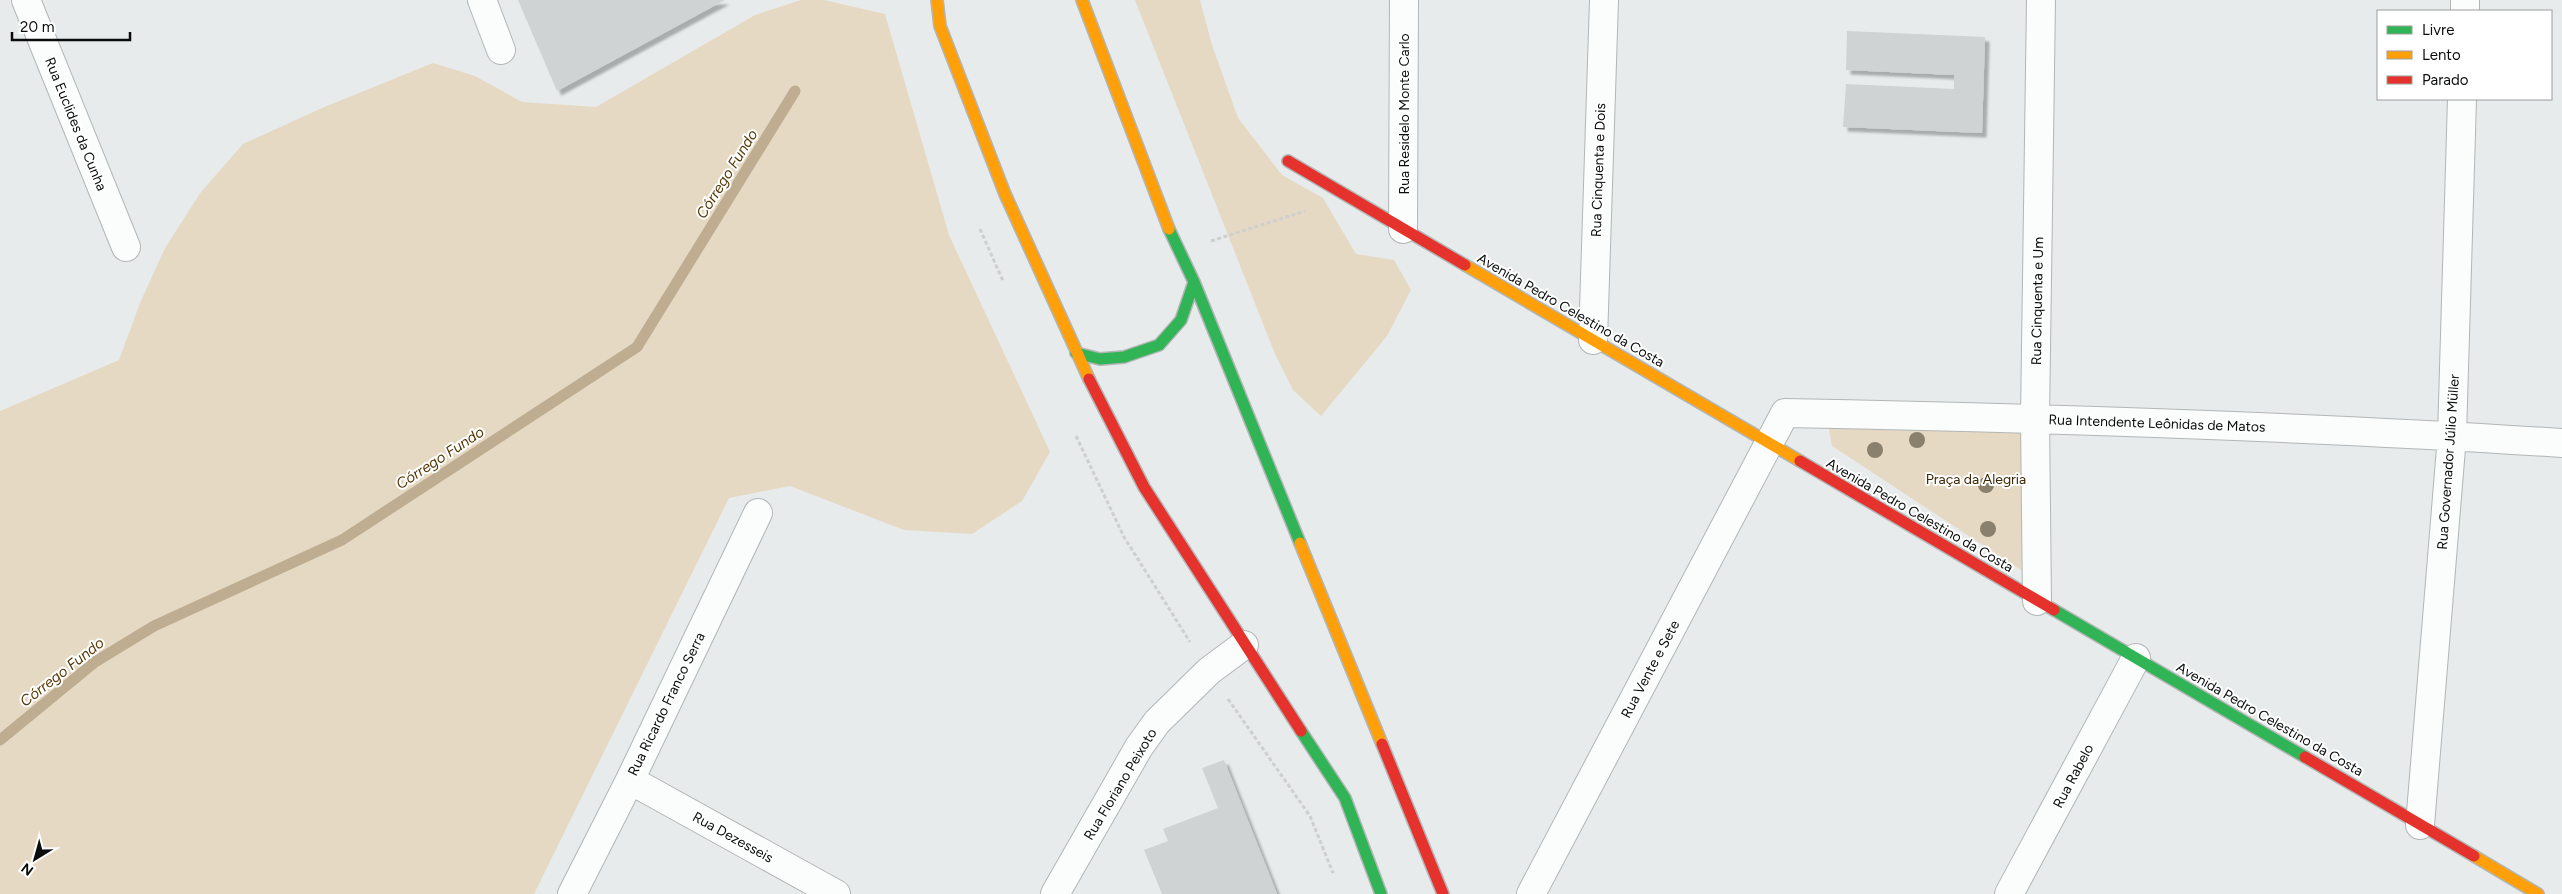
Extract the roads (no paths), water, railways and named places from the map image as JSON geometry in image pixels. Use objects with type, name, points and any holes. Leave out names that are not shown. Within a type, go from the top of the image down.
[{"type":"main road","points":[[937,0],[940,26],[1005,194],[1076,353],[1144,487],[1244,645],[1345,798],[1381,894]]},
{"type":"main road","points":[[1082,0],[1178,252],[1194,282],[1443,894]]},
{"type":"main road","name":"Avenida Pedro Celestino da Costa","points":[[1288,161],[2420,825],[2510,887],[2538,894]]},
{"type":"main road","points":[[1076,353],[1100,359],[1116,358],[1159,345],[1181,320],[1194,282]]},
{"type":"street","name":"Rua Euclides da Cunha","points":[[26,0],[126,247]]},
{"type":"street","points":[[482,0],[501,50]]},
{"type":"street","name":"Rua Residelo Monte Carlo","points":[[1403,229],[1404,0]]},
{"type":"street","name":"Rua Cinquenta e Dois","points":[[1593,340],[1604,0]]},
{"type":"street","name":"Rua Cinquenta e Um","points":[[2038,601],[2035,418],[2041,0]]},
{"type":"street","name":"Rua Governador Júlio Müller","points":[[2420,825],[2452,436],[2462,100]]},
{"type":"street","name":"Rua Intendente Leônidas de Matos","points":[[1769,443],[1785,413],[2035,418],[2452,436],[2562,443]]},
{"type":"street","name":"Rua Vente e Sete","points":[[1530,894],[1769,443]]},
{"type":"street","name":"Rua Ricardo Franco Serra","points":[[572,894],[630,780],[758,513]]},
{"type":"street","name":"Rua Floriano Peixoto","points":[[1055,894],[1156,722],[1203,676],[1244,645]]},
{"type":"street","name":"Rua Rabelo","points":[[2009,894],[2136,658]]},
{"type":"street","name":"Rua Dezesseis","points":[[630,780],[836,894]]},
{"type":"waterway","name":"Córrego Fundo","points":[[0,740],[95,662],[154,626],[342,540],[637,347],[795,91]]},
{"type":"park label","name":"Praça da Alegria","points":[[1976,479]]}]
